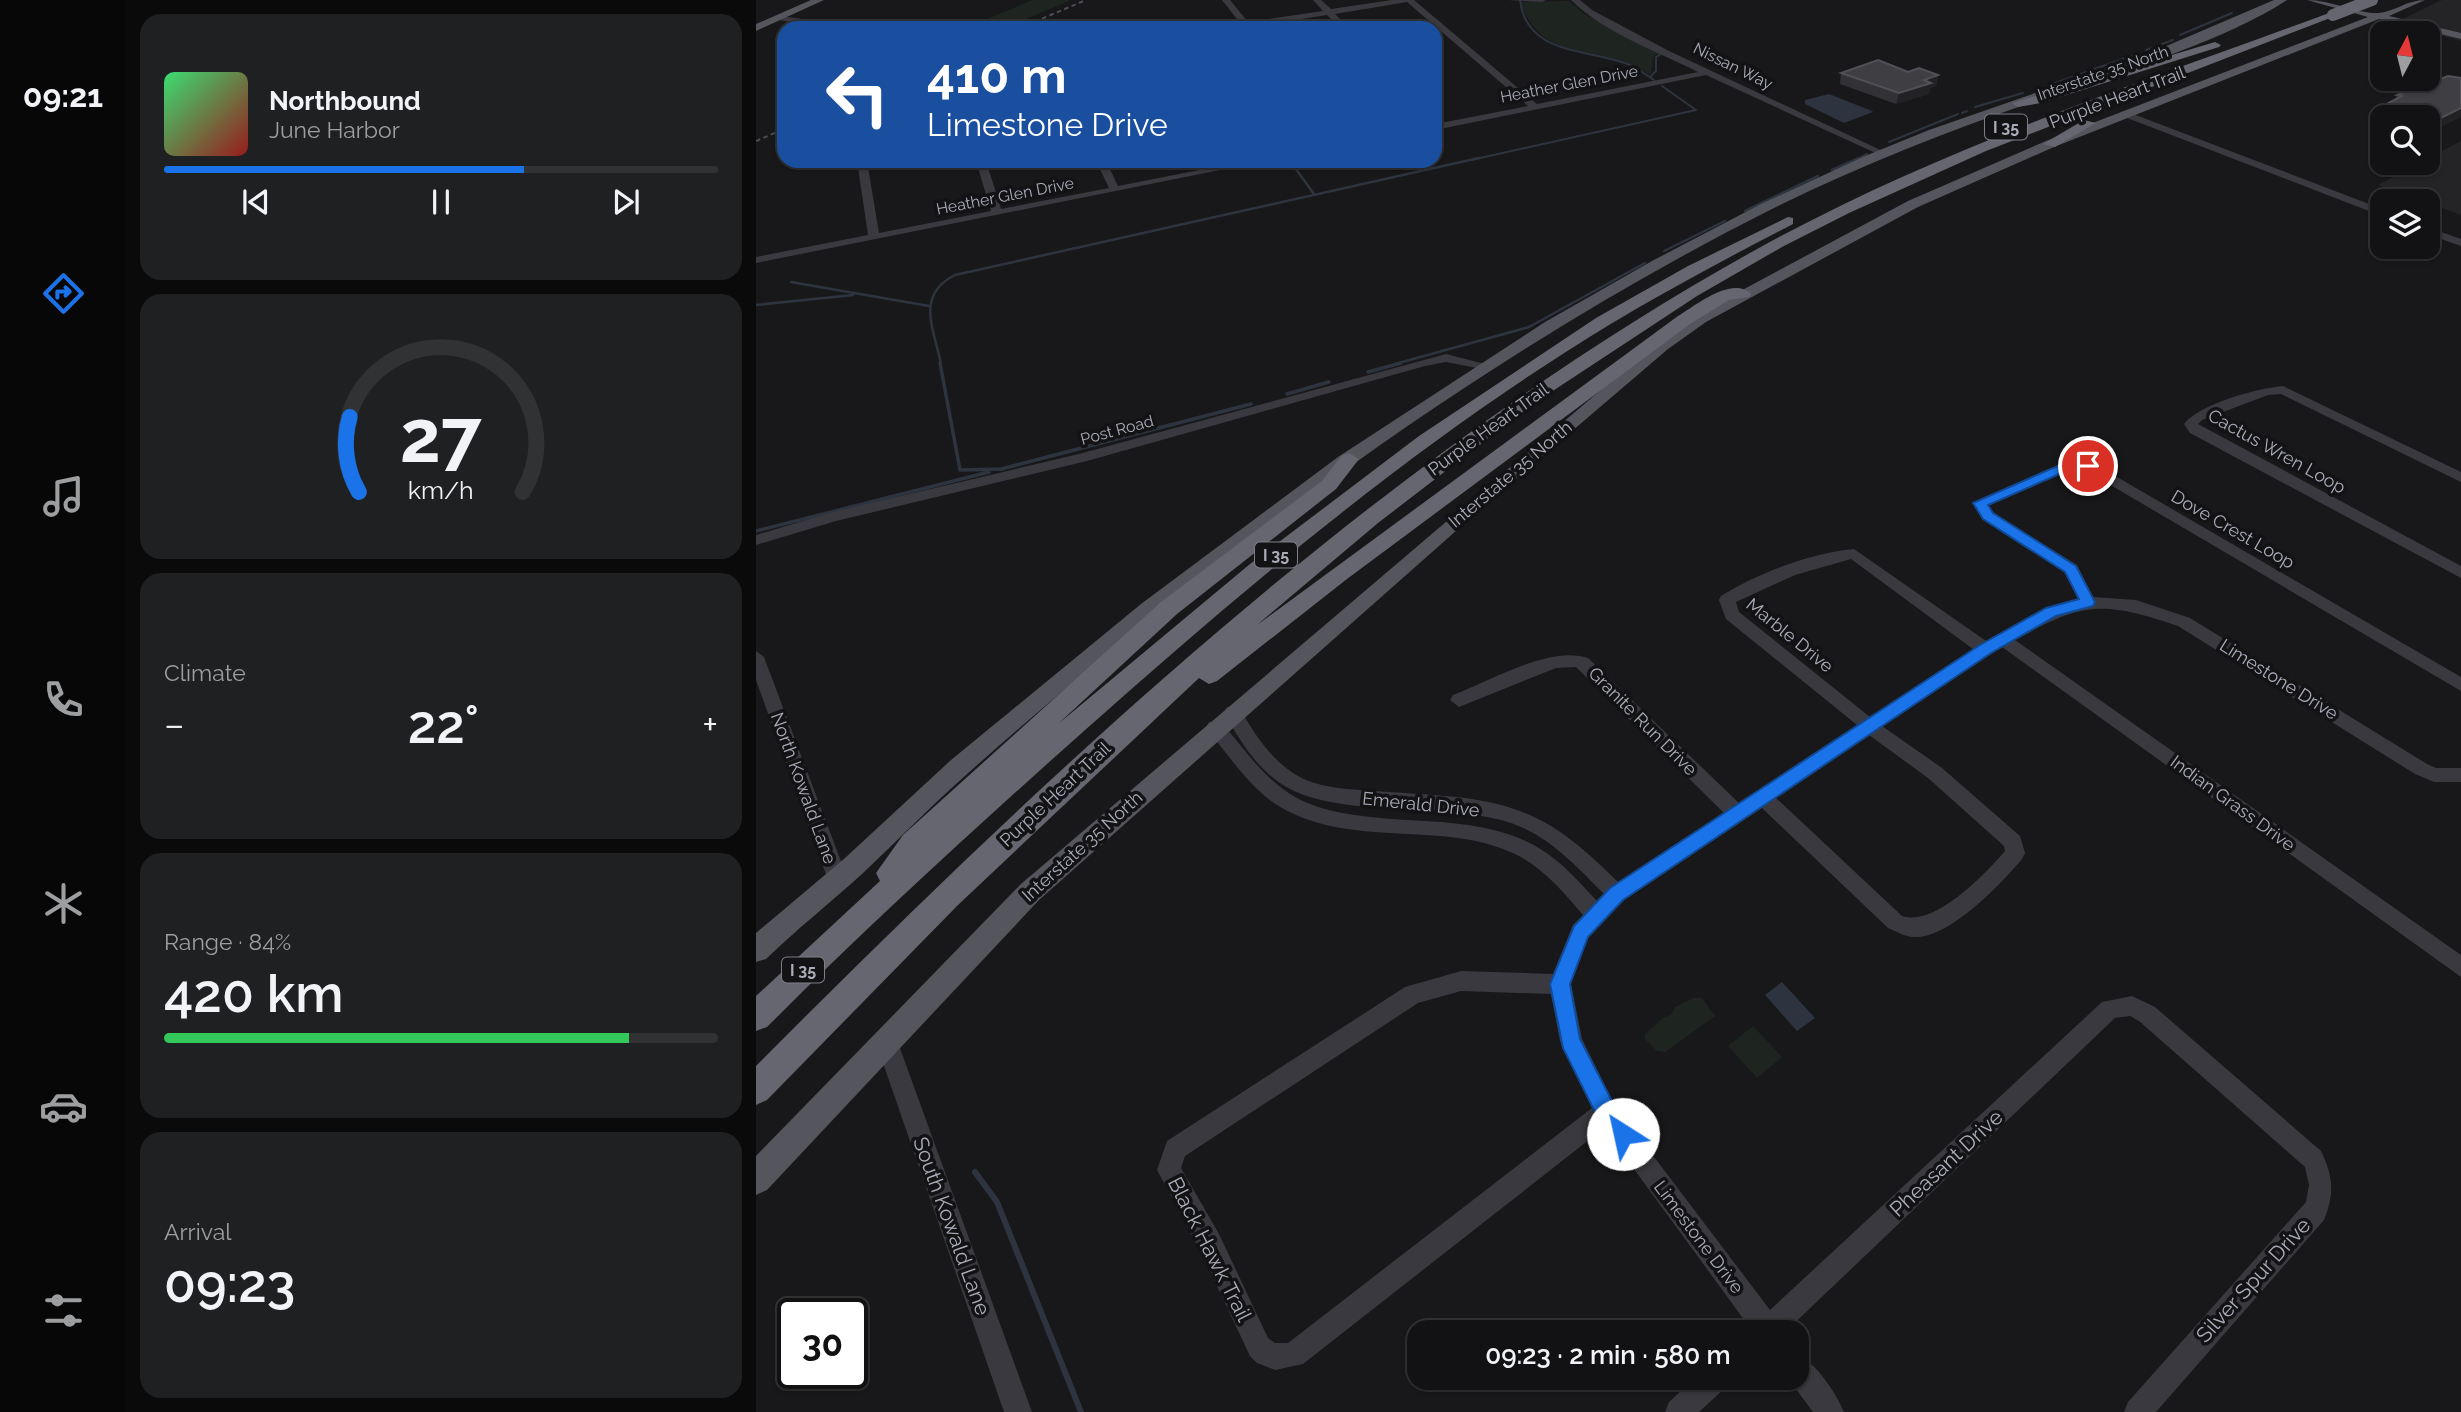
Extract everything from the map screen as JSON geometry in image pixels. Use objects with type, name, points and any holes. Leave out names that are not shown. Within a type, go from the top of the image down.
[{"type":"highway","name":"Purple Heart Trail","points":[[756,1017],[851,923],[1206,611],[1428,440],[1585,333],[1742,243],[1905,167],[2276,26],[2314,5],[2344,0]]},
{"type":"highway","name":"Purple Heart Trail","points":[[756,1089],[1046,801],[1224,640],[1408,487],[1571,369],[1750,259],[1908,181],[1993,145],[2371,0]]},
{"type":"highway","points":[[2050,144],[2146,96],[2333,15]]},
{"type":"highway","points":[[2018,103],[2037,100],[2276,26]]},
{"type":"highway","points":[[821,1022],[853,1008],[1028,833],[1151,723],[1239,650],[1684,320],[1725,295],[1743,294]]},
{"type":"highway","points":[[851,923],[913,843],[932,825],[1169,608],[1329,485],[1349,459]]},
{"type":"main road","points":[[756,28],[819,0]]},
{"type":"main road","name":"Interstate 35 North","points":[[756,950],[838,880],[958,768],[1104,646],[1248,533],[1349,459],[1487,366],[1640,273],[1770,206],[1882,153],[2178,46],[2279,1],[2291,0]]},
{"type":"main road","points":[[2336,0],[2461,34]]},
{"type":"main road","points":[[2371,0],[2390,4],[2419,0]]},
{"type":"main road","points":[[2419,0],[2411,9],[2461,34]]},
{"type":"main road","name":"Interstate 35 North","points":[[756,1179],[1030,892],[1215,727],[1654,352],[1699,319],[1913,204],[2356,12],[2386,14],[2419,0]]},
{"type":"main road","points":[[2314,5],[2461,34]]},
{"type":"main road","points":[[2356,12],[2386,14],[2448,26]]},
{"type":"street","points":[[1226,0],[1242,21]]},
{"type":"street","points":[[1317,0],[1338,21]]},
{"type":"street","points":[[1280,21],[1408,0],[1433,21]]},
{"type":"street","points":[[1513,0],[1542,0]]},
{"type":"street","name":"Nissan Way","points":[[1575,0],[1588,13],[1882,153]]},
{"type":"street","points":[[781,18],[802,21]]},
{"type":"street","points":[[1442,29],[1535,107]]},
{"type":"street","name":"Heather Glen Drive","points":[[1442,125],[1709,72]]},
{"type":"street","points":[[2125,114],[2370,208]]},
{"type":"street","points":[[863,168],[874,237]]},
{"type":"street","points":[[983,168],[997,213]]},
{"type":"street","points":[[1104,168],[1115,190]]},
{"type":"street","name":"Heather Glen Drive","points":[[756,260],[1115,190],[1206,168]]},
{"type":"street","points":[[2440,235],[2461,243]]},
{"type":"street","name":"Post Road","points":[[756,540],[833,517],[1082,458],[1423,363],[1446,358],[1487,366]]},
{"type":"street","name":"Cactus Wren Loop","points":[[2461,478],[2283,390],[2254,395],[2197,417],[2191,424],[2195,430],[2461,573]]},
{"type":"street","name":"Dove Crest Loop","points":[[2087,602],[2071,569],[1988,516],[1980,505],[1988,497],[2069,465],[2088,466],[2461,685]]},
{"type":"street","name":"Marble Drive","points":[[1871,726],[1732,615],[1727,600],[1742,590],[1826,558],[1845,553],[1854,554],[1985,649]]},
{"type":"street","name":"Limestone Drive","points":[[1760,1320],[1606,1112],[1571,1041],[1560,984],[1580,932],[1617,894],[1985,649],[2051,612],[2087,602],[2136,606],[2184,622],[2421,769],[2434,775],[2461,775]]},
{"type":"street","name":"Indian Grass Drive","points":[[2004,640],[2461,967]]},
{"type":"street","name":"North Kowald Lane","points":[[756,657],[838,880]]},
{"type":"street","name":"Granite Run Drive","points":[[1459,699],[1551,663],[1564,659],[1580,661],[1738,814]]},
{"type":"street","name":"Emerald Drive","points":[[1233,712],[1247,739],[1287,778],[1302,786],[1352,797],[1465,806],[1498,812],[1530,823],[1559,838],[1617,894]]},
{"type":"street","points":[[1763,797],[1895,922],[1913,928],[1936,922],[2003,868],[2015,853],[2013,842],[1935,774],[1871,726]]},
{"type":"street","name":"Emerald Drive","points":[[1215,727],[1269,788],[1298,808],[1328,818],[1491,838],[1527,850],[1562,878],[1595,915]]},
{"type":"street","name":"Black Hawk Trail","points":[[1560,984],[1461,981],[1413,994],[1175,1149],[1169,1170],[1210,1243],[1259,1347],[1268,1356],[1279,1358],[1294,1355],[1606,1112]]},
{"type":"street","name":"Pheasant Drive","points":[[1780,1320],[2110,1009],[2132,1006]]},
{"type":"street","name":"Silver Spur Drive","points":[[2132,1006],[2147,1014],[2313,1159],[2319,1170],[2322,1199],[2315,1211],[2138,1412]]},
{"type":"street","name":"South Kowald Lane","points":[[886,1040],[1018,1412]]},
{"type":"street","points":[[1809,1384],[1830,1412]]},
{"type":"street","points":[[1679,1412],[1702,1390]]},
{"type":"shaded area","points":[[1033,0],[1071,0],[1021,21],[982,21]]},
{"type":"shaded area","points":[[2442,0],[2461,0],[2461,41],[2440,35],[2440,21],[2398,21]]},
{"type":"shaded area","points":[[1569,1],[1586,15],[1661,51],[1653,57],[1651,74],[1626,62],[1575,51],[1548,40],[1537,31],[1520,2]]},
{"type":"shaded area","points":[[1829,94],[1873,112],[1844,123],[1805,104],[1805,100]]},
{"type":"shaded area","points":[[2461,141],[2461,215],[2440,207],[2440,189],[2389,189],[2378,185],[2398,175],[2440,175],[2440,152]]},
{"type":"shaded area","points":[[1782,982],[1815,1018],[1797,1031],[1765,995]]},
{"type":"shaded area","points":[[1694,998],[1702,998],[1715,1016],[1665,1052],[1657,1051],[1645,1039],[1645,1034],[1664,1017],[1671,1015],[1675,1007]]},
{"type":"shaded area","points":[[1753,1026],[1782,1057],[1757,1078],[1728,1046]]},
{"type":"building","points":[[1878,60],[1908,72],[1919,68],[1938,75],[1924,80],[1931,83],[1899,93],[1841,73]]},
{"type":"building","points":[[2448,76],[2461,78],[2461,108],[2440,118],[2440,105],[2385,105],[2402,96],[2397,95],[2408,91],[2440,91],[2440,79]]},
{"type":"waterway","points":[[1520,0],[1525,18],[1533,31],[1545,40],[1625,63],[1654,80]]},
{"type":"waterway","points":[[2180,35],[2232,13]]},
{"type":"waterway","points":[[2146,50],[2173,40]]},
{"type":"waterway","points":[[1650,77],[1656,71],[1656,57],[1661,54]]},
{"type":"waterway","points":[[2047,86],[2134,55]]},
{"type":"waterway","points":[[1471,160],[1696,110],[1662,86]]},
{"type":"waterway","points":[[1975,107],[2023,93]]},
{"type":"waterway","points":[[1962,113],[1967,111]]},
{"type":"waterway","points":[[1889,142],[1958,114]]},
{"type":"waterway","points":[[1859,158],[1867,154]]},
{"type":"waterway","points":[[1442,166],[1479,158]]},
{"type":"waterway","points":[[1832,170],[1859,158]]},
{"type":"waterway","points":[[1855,160],[1859,158]]},
{"type":"waterway","points":[[1295,168],[1314,194]]},
{"type":"waterway","points":[[941,364],[930,314],[931,303],[935,292],[955,275],[1434,168]]},
{"type":"waterway","points":[[1745,211],[1818,176]]},
{"type":"waterway","points":[[1664,251],[1725,221]]},
{"type":"waterway","points":[[1395,364],[1529,327],[1645,263]]},
{"type":"waterway","points":[[791,282],[929,306]]},
{"type":"waterway","points":[[756,305],[853,295]]},
{"type":"waterway","points":[[940,363],[960,470],[1003,469]]},
{"type":"waterway","points":[[1368,372],[1401,363]]},
{"type":"waterway","points":[[1287,394],[1329,382]]},
{"type":"waterway","points":[[1001,469],[1251,404]]},
{"type":"waterway","points":[[756,531],[989,472]]},
{"type":"waterway","points":[[975,1172],[997,1202],[1081,1412]]},
{"type":"railway","points":[[1036,21],[1086,0]]},
{"type":"railway","points":[[756,141],[777,132]]},
{"type":"route","points":[[1623,1134],[1606,1112],[1571,1041],[1560,984],[1580,932],[1617,894],[1985,649],[2064,606],[2087,602],[2080,582],[2071,569],[1988,516],[1980,503],[1983,499],[2069,465],[2088,466]]}]
